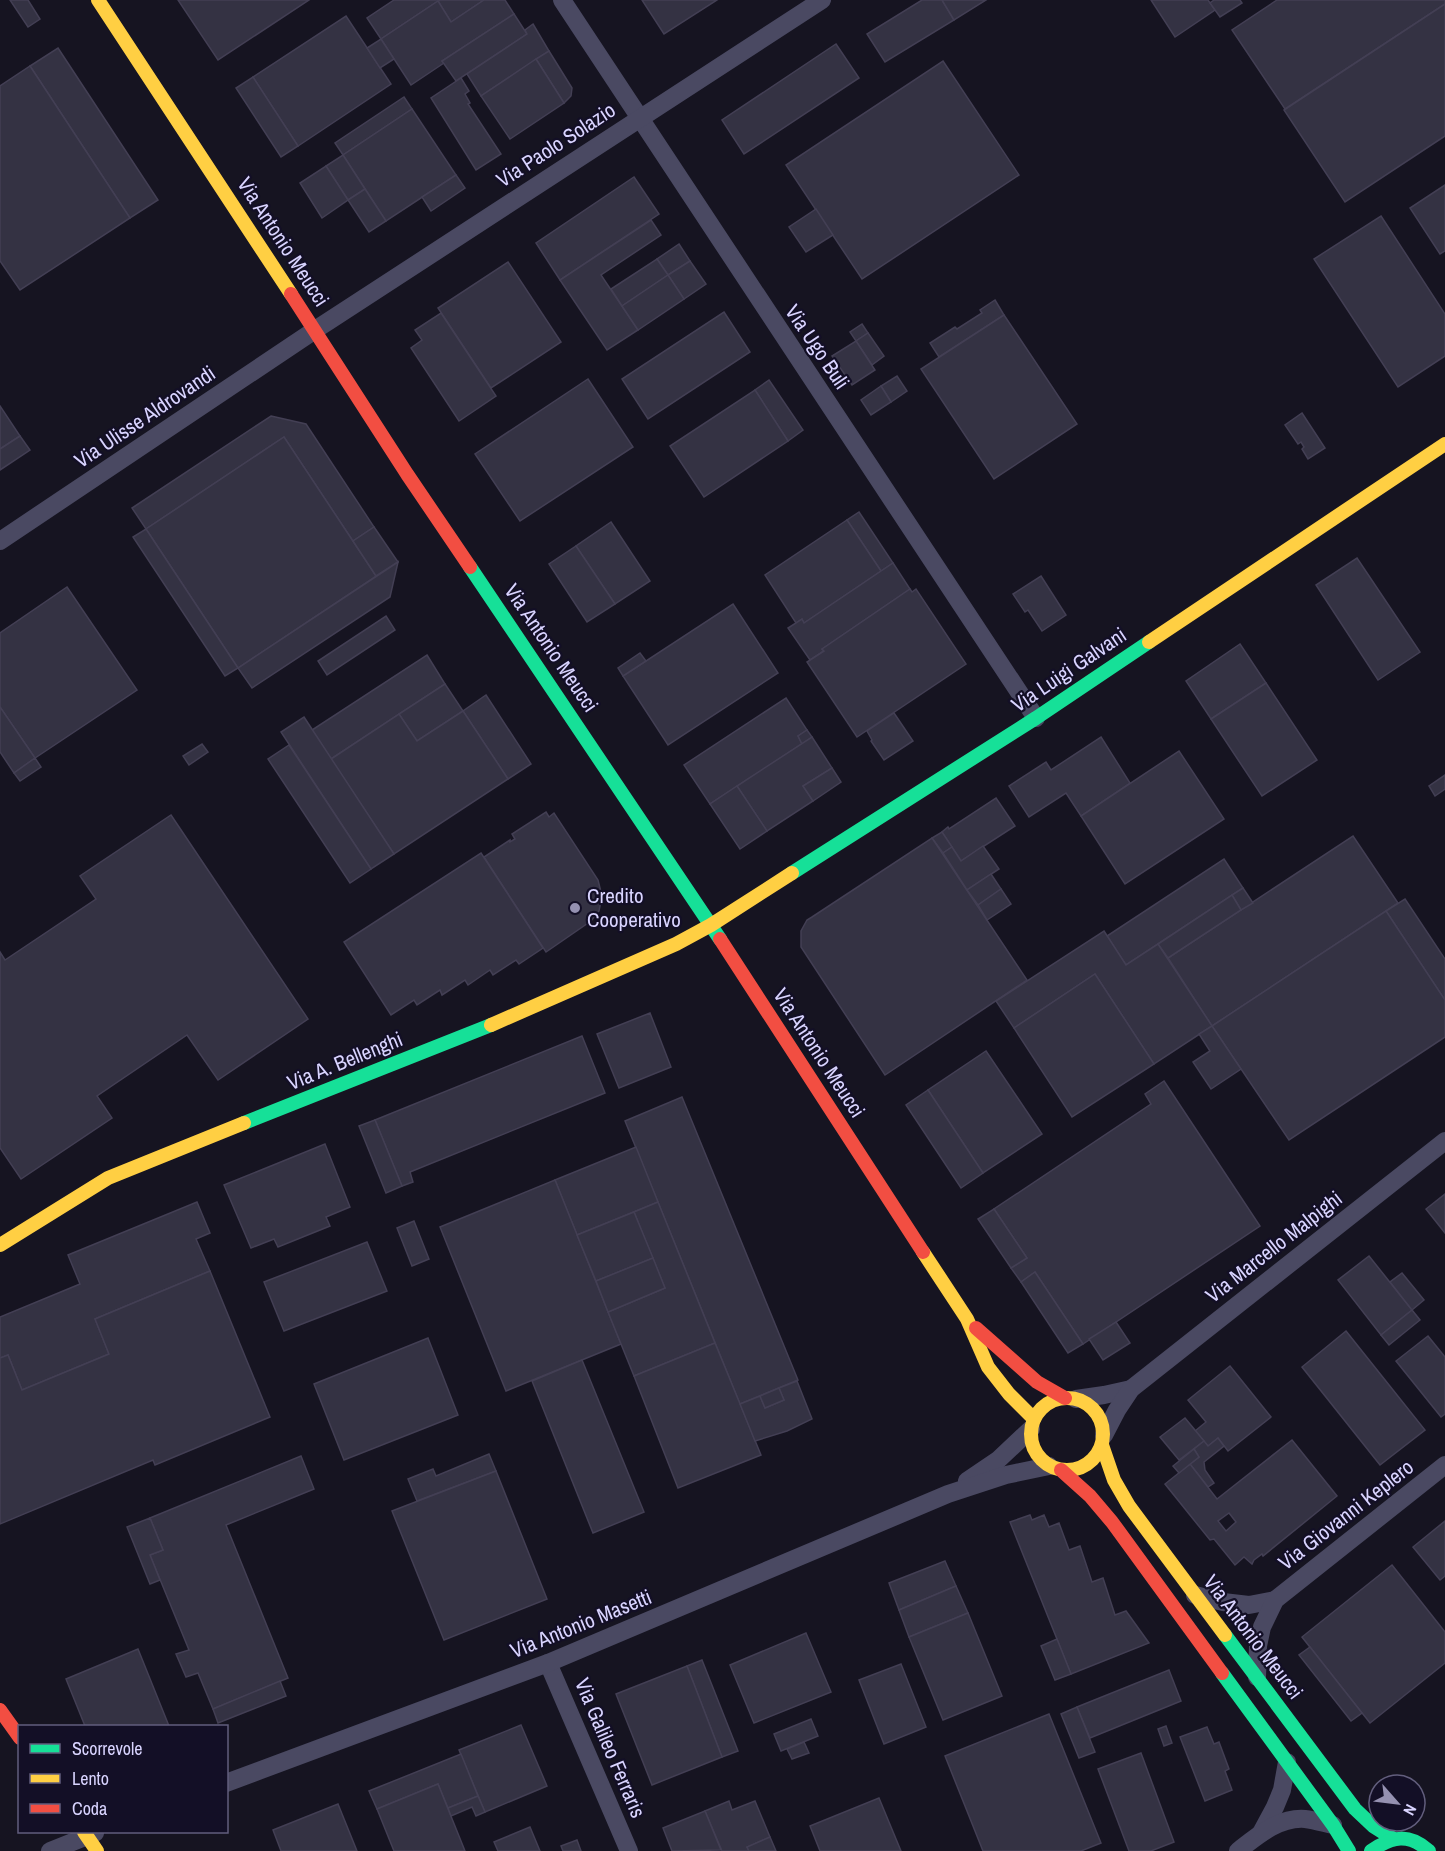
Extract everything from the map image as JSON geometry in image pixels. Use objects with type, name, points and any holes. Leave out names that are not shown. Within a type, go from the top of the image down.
[{"type":"street","name":"Via Antonio Meucci","points":[[98,0],[407,474],[711,925],[967,1319],[988,1367],[1033,1424]]},
{"type":"street","name":"Via Ugo Buli","points":[[562,0],[1036,718]]},
{"type":"street","name":"Via Paolo Solazio","points":[[315,330],[822,0]]},
{"type":"street","name":"Via Ulisse Aldrovandi","points":[[0,541],[315,330]]},
{"type":"street","name":"Via Luigi Galvani","points":[[711,925],[1036,718],[1445,444]]},
{"type":"street","name":"Via A. Bellenghi","points":[[0,1245],[108,1178],[520,1013],[676,944],[711,925]]},
{"type":"street","name":"Via Marcello Malpighi","points":[[1103,1440],[1117,1410],[1131,1389],[1445,1141]]},
{"type":"street","name":"Via Antonio Meucci","points":[[967,1319],[1037,1382],[1070,1398]]},
{"type":"street","name":"Via Marcello Malpighi","points":[[1070,1398],[1104,1395],[1131,1389]]},
{"type":"street","points":[[1055,1468],[1071,1470],[1081,1468],[1097,1455],[1103,1440],[1102,1424],[1098,1414],[1090,1406],[1070,1398],[1049,1402],[1041,1409],[1033,1424],[1031,1440],[1041,1460],[1055,1468],[1090,1496],[1112,1522],[1333,1825],[1349,1851]]},
{"type":"street","name":"Via Antonio Masetti","points":[[948,1494],[998,1460],[1033,1424]]},
{"type":"street","name":"Via Antonio Meucci","points":[[1103,1440],[1114,1480],[1129,1506],[1355,1809],[1373,1826],[1392,1838]]},
{"type":"street","name":"Via Giovanni Keplero","points":[[1257,1677],[1258,1646],[1262,1627],[1275,1600],[1445,1465]]},
{"type":"street","name":"Via Antonio Masetti","points":[[228,1782],[548,1663],[948,1494],[1006,1474],[1055,1468]]},
{"type":"street","name":"Via Giovanni Keplero","points":[[1195,1595],[1249,1605],[1275,1600]]},
{"type":"street","name":"Via Galileo Ferraris","points":[[548,1663],[629,1851]]},
{"type":"street","points":[[0,1710],[18,1735]]},
{"type":"street","points":[[1261,1833],[1282,1790],[1287,1762]]},
{"type":"street","points":[[1238,1851],[1261,1833],[1286,1821],[1304,1819],[1333,1825]]},
{"type":"street","points":[[50,1851],[89,1833],[97,1851]]},
{"type":"street","points":[[1371,1851],[1380,1843],[1392,1838],[1417,1841],[1429,1851]]},
{"type":"building","points":[[10,0],[28,0],[40,19],[28,27]]},
{"type":"building","points":[[178,0],[309,0],[218,60]]},
{"type":"building","points":[[394,0],[438,1],[381,39],[367,18]]},
{"type":"building","points":[[484,0],[451,22],[438,1]]},
{"type":"building","points":[[484,0],[505,0],[514,14],[442,61],[444,63],[411,85],[381,39],[438,1],[451,22]]},
{"type":"building","points":[[642,0],[717,0],[664,34]]},
{"type":"building","points":[[922,0],[942,0],[954,20],[885,62],[867,34]]},
{"type":"building","points":[[942,0],[986,0],[954,20]]},
{"type":"building","points":[[1151,0],[1208,0],[1215,10],[1175,37]]},
{"type":"building","points":[[1214,0],[1240,0],[1242,3],[1220,17],[1210,3]]},
{"type":"building","points":[[1277,0],[1445,0],[1445,4],[1285,109],[1232,30]]},
{"type":"building","points":[[1445,4],[1445,136],[1345,202],[1284,110]]},
{"type":"building","points":[[514,14],[527,34],[456,81],[442,61]]},
{"type":"building","points":[[346,16],[391,84],[298,146],[253,77]]},
{"type":"building","points":[[533,24],[549,51],[481,96],[467,74],[527,34],[525,30]]},
{"type":"building","points":[[381,39],[394,59],[380,68],[367,48]]},
{"type":"building","points":[[836,44],[859,78],[744,154],[722,120]]},
{"type":"building","points":[[58,48],[158,200],[130,218],[30,66]]},
{"type":"building","points":[[549,51],[572,88],[571,96],[564,103],[536,59]]},
{"type":"building","points":[[536,59],[564,103],[510,139],[481,96]]},
{"type":"building","points":[[943,61],[1019,175],[862,279],[786,165]]},
{"type":"building","points":[[30,66],[130,218],[20,290],[0,261],[0,86]]},
{"type":"building","points":[[253,77],[298,146],[281,157],[236,88]]},
{"type":"building","points":[[461,78],[469,91],[465,94],[470,103],[468,104],[501,154],[476,170],[431,98]]},
{"type":"building","points":[[404,97],[412,109],[343,155],[335,143]]},
{"type":"building","points":[[412,109],[456,175],[386,221],[343,155]]},
{"type":"building","points":[[343,155],[365,189],[348,200],[326,166]]},
{"type":"building","points":[[326,166],[348,200],[322,218],[300,183]]},
{"type":"building","points":[[456,175],[465,188],[431,211],[422,197]]},
{"type":"building","points":[[634,177],[659,214],[560,280],[536,243]]},
{"type":"building","points":[[1445,185],[1445,251],[1440,254],[1410,208]]},
{"type":"building","points":[[365,189],[386,221],[369,232],[348,200]]},
{"type":"building","points":[[816,209],[833,235],[806,252],[789,227]]},
{"type":"building","points":[[1381,216],[1445,314],[1445,356],[1398,387],[1314,259]]},
{"type":"building","points":[[651,220],[661,235],[601,275],[638,330],[607,350],[560,280]]},
{"type":"building","points":[[679,244],[690,261],[668,275],[657,259]]},
{"type":"building","points":[[657,259],[668,275],[622,306],[611,289]]},
{"type":"building","points":[[690,261],[706,284],[684,299],[668,275]]},
{"type":"building","points":[[508,262],[561,342],[491,388],[438,308]]},
{"type":"building","points":[[668,275],[684,299],[638,330],[622,306]]},
{"type":"building","points":[[995,300],[1004,315],[939,357],[930,343],[982,313],[980,310]]},
{"type":"building","points":[[724,312],[750,352],[648,419],[622,379]]},
{"type":"building","points":[[441,313],[496,396],[459,421],[411,348],[422,340],[415,330]]},
{"type":"building","points":[[1004,315],[1077,424],[994,479],[921,369]]},
{"type":"building","points":[[862,324],[868,333],[856,341],[850,332]]},
{"type":"building","points":[[868,333],[884,356],[872,365],[856,341]]},
{"type":"building","points":[[856,341],[875,370],[852,385],[832,356]]},
{"type":"building","points":[[897,376],[907,391],[891,402],[881,386]]},
{"type":"building","points":[[588,379],[633,447],[520,521],[475,454]]},
{"type":"building","points":[[769,380],[803,430],[788,441],[755,390]]},
{"type":"building","points":[[881,386],[891,402],[871,415],[861,400]]},
{"type":"building","points":[[755,390],[788,441],[704,497],[670,446]]},
{"type":"building","points":[[0,406],[20,436],[0,449]]},
{"type":"building","points":[[1302,413],[1325,448],[1308,459],[1301,442],[1298,444],[1285,425]]},
{"type":"building","points":[[271,416],[306,424],[374,527],[353,541],[284,437],[146,529],[132,508]]},
{"type":"building","points":[[20,436],[30,450],[0,470],[0,449]]},
{"type":"building","points":[[284,437],[376,576],[238,668],[146,529]]},
{"type":"building","points":[[859,512],[893,563],[881,571],[847,520]]},
{"type":"building","points":[[847,520],[881,571],[804,623],[802,619],[796,623],[765,575]]},
{"type":"building","points":[[611,522],[650,581],[615,604],[576,546]]},
{"type":"building","points":[[374,527],[398,562],[376,576],[353,541]]},
{"type":"building","points":[[146,529],[238,668],[225,676],[133,537]]},
{"type":"building","points":[[576,546],[615,604],[587,622],[549,564]]},
{"type":"building","points":[[1357,558],[1420,652],[1378,680],[1316,585]]},
{"type":"building","points":[[398,562],[390,597],[252,688],[238,668]]},
{"type":"building","points":[[893,563],[910,589],[822,649],[824,651],[810,660],[788,628],[802,619],[804,623]]},
{"type":"building","points":[[1041,576],[1066,615],[1042,631],[1028,610],[1025,612],[1013,594]]},
{"type":"building","points":[[67,587],[137,690],[35,758],[0,707],[0,633]]},
{"type":"building","points":[[910,589],[912,592],[916,589],[966,664],[857,737],[807,662],[824,651],[822,649]]},
{"type":"building","points":[[733,604],[778,673],[668,745],[623,676]]},
{"type":"building","points":[[386,616],[395,630],[327,675],[318,661]]},
{"type":"building","points":[[1240,644],[1266,683],[1211,719],[1186,681]]},
{"type":"building","points":[[640,653],[646,661],[623,676],[618,668]]},
{"type":"building","points":[[427,655],[445,684],[331,759],[312,730]]},
{"type":"building","points":[[1266,683],[1317,760],[1262,796],[1211,719]]},
{"type":"building","points":[[445,684],[463,711],[417,741],[399,714]]},
{"type":"building","points":[[486,695],[531,764],[508,779],[463,711]]},
{"type":"building","points":[[786,698],[807,730],[798,736],[802,744],[710,804],[684,765]]},
{"type":"building","points":[[0,707],[35,758],[14,773],[0,752]]},
{"type":"building","points":[[463,711],[508,779],[394,854],[331,759],[399,714],[417,741]]},
{"type":"building","points":[[894,713],[913,741],[884,760],[867,731]]},
{"type":"building","points":[[304,717],[394,854],[371,869],[281,732]]},
{"type":"building","points":[[807,730],[812,737],[802,744],[798,736]]},
{"type":"building","points":[[812,737],[832,768],[803,786],[813,801],[767,831],[737,786]]},
{"type":"building","points":[[1101,737],[1130,783],[1081,816],[1066,793],[1029,817],[1009,786],[1046,762],[1051,770]]},
{"type":"building","points":[[202,744],[208,752],[189,765],[183,756]]},
{"type":"building","points":[[289,745],[371,869],[350,883],[268,759]]},
{"type":"building","points":[[1179,751],[1224,819],[1125,884],[1081,816]]},
{"type":"building","points":[[35,758],[41,767],[20,781],[14,773]]},
{"type":"building","points":[[832,768],[841,782],[813,801],[803,786]]},
{"type":"building","points":[[1445,775],[1445,789],[1435,796],[1429,786]]},
{"type":"building","points":[[737,786],[767,831],[740,849],[710,804]]},
{"type":"building","points":[[996,798],[1015,826],[961,861],[942,832]]},
{"type":"building","points":[[546,812],[549,817],[554,813],[598,880],[602,896],[599,911],[591,921],[546,952],[484,857],[515,839],[512,834]]},
{"type":"building","points":[[171,815],[308,1019],[218,1080],[187,1035],[97,1096],[112,1118],[21,1179],[0,1148],[0,952],[5,960],[96,899],[80,876]]},
{"type":"building","points":[[942,832],[952,847],[943,853],[932,838]]},
{"type":"building","points":[[1353,836],[1398,903],[1212,1026],[1168,958]]},
{"type":"building","points":[[932,838],[1027,980],[885,1075],[801,947],[801,931],[807,920]]},
{"type":"building","points":[[983,846],[999,869],[967,890],[943,853],[952,847],[961,861]]},
{"type":"building","points":[[481,853],[543,948],[519,964],[516,960],[493,975],[490,970],[468,985],[465,980],[442,995],[440,990],[417,1005],[414,1000],[391,1015],[344,942]]},
{"type":"building","points":[[1224,859],[1243,888],[1126,965],[1107,936]]},
{"type":"building","points":[[991,874],[1001,889],[978,905],[967,890]]},
{"type":"building","points":[[1243,888],[1253,903],[1241,910],[1232,895]]},
{"type":"building","points":[[1001,889],[1011,904],[987,920],[978,905]]},
{"type":"building","points":[[1232,895],[1241,910],[1168,958],[1158,944]]},
{"type":"building","points":[[1405,899],[1445,959],[1445,1000],[1386,911]]},
{"type":"building","points":[[1386,911],[1445,1000],[1445,1037],[1289,1140],[1212,1026]]},
{"type":"building","points":[[1104,931],[1126,965],[1158,944],[1212,1026],[1154,1064],[1095,974],[1014,1028],[996,1001]]},
{"type":"building","points":[[1095,974],[1154,1064],[1072,1117],[1014,1028]]},
{"type":"building","points":[[650,1013],[671,1067],[619,1088],[597,1034]]},
{"type":"building","points":[[1212,1026],[1241,1069],[1211,1089],[1193,1062],[1210,1051],[1199,1034]]},
{"type":"building","points":[[582,1036],[605,1093],[410,1172],[413,1182],[402,1186],[375,1120]]},
{"type":"building","points":[[986,1051],[1042,1134],[983,1173],[928,1090]]},
{"type":"building","points":[[1164,1081],[1260,1226],[1083,1344],[1035,1272],[1021,1282],[1011,1268],[1027,1258],[994,1209],[1151,1104],[1145,1094]]},
{"type":"building","points":[[928,1090],[983,1173],[961,1188],[906,1105]]},
{"type":"building","points":[[682,1097],[798,1380],[740,1404],[625,1121]]},
{"type":"building","points":[[375,1120],[402,1186],[386,1193],[359,1126]]},
{"type":"building","points":[[325,1144],[350,1207],[326,1217],[330,1226],[278,1247],[274,1239],[251,1248],[224,1185]]},
{"type":"building","points":[[636,1147],[658,1202],[577,1235],[555,1180]]},
{"type":"building","points":[[555,1180],[621,1344],[506,1391],[440,1227]]},
{"type":"building","points":[[1445,1194],[1445,1233],[1426,1209]]},
{"type":"building","points":[[197,1202],[210,1233],[196,1239],[210,1271],[95,1319],[109,1354],[22,1390],[8,1355],[0,1358],[0,1317],[80,1284],[68,1255]]},
{"type":"building","points":[[658,1202],[715,1343],[634,1376],[608,1312],[665,1288],[634,1212]]},
{"type":"building","points":[[994,1209],[1027,1258],[1011,1268],[978,1219]]},
{"type":"building","points":[[634,1212],[653,1258],[596,1281],[577,1235]]},
{"type":"building","points":[[414,1221],[429,1259],[412,1266],[397,1228]]},
{"type":"building","points":[[367,1242],[387,1291],[284,1331],[264,1282]]},
{"type":"building","points":[[1369,1256],[1412,1310],[1381,1335],[1338,1280]]},
{"type":"building","points":[[653,1258],[665,1288],[608,1312],[596,1281]]},
{"type":"building","points":[[210,1271],[270,1417],[155,1465],[153,1460],[0,1524],[0,1358],[8,1355],[22,1390],[109,1354],[95,1319]]},
{"type":"building","points":[[1035,1272],[1083,1344],[1068,1353],[1021,1282]]},
{"type":"building","points":[[1402,1273],[1424,1300],[1412,1310],[1390,1282]]},
{"type":"building","points":[[1412,1310],[1420,1320],[1389,1345],[1381,1335]]},
{"type":"building","points":[[1116,1322],[1130,1343],[1103,1360],[1089,1339]]},
{"type":"building","points":[[1346,1331],[1425,1430],[1380,1465],[1302,1367]]},
{"type":"building","points":[[1428,1336],[1445,1357],[1445,1414],[1441,1417],[1396,1361]]},
{"type":"building","points":[[428,1338],[458,1415],[344,1460],[314,1384]]},
{"type":"building","points":[[715,1343],[761,1455],[678,1488],[634,1376]]},
{"type":"building","points":[[582,1360],[644,1512],[593,1533],[532,1381]]},
{"type":"building","points":[[1230,1366],[1271,1417],[1228,1451],[1218,1438],[1208,1446],[1195,1431],[1206,1422],[1188,1400]]},
{"type":"building","points":[[797,1381],[812,1419],[787,1431],[755,1441],[740,1404],[760,1396],[765,1408],[784,1400],[779,1388]]},
{"type":"building","points":[[779,1388],[784,1400],[765,1408],[760,1396]]},
{"type":"building","points":[[1185,1418],[1204,1441],[1179,1460],[1160,1437]]},
{"type":"building","points":[[1218,1438],[1224,1446],[1204,1462],[1205,1470],[1214,1483],[1208,1487],[1190,1464],[1199,1457],[1194,1449],[1204,1441],[1208,1446]]},
{"type":"building","points":[[1292,1440],[1337,1496],[1263,1556],[1262,1554],[1254,1560],[1252,1564],[1244,1557],[1235,1565],[1214,1539],[1210,1540],[1165,1484],[1190,1464],[1217,1499]],"holes":[[[1229,1513],[1236,1522],[1226,1531],[1218,1521]]]},
{"type":"building","points":[[1194,1449],[1199,1457],[1179,1473],[1173,1466]]},
{"type":"building","points":[[489,1454],[496,1471],[417,1501],[408,1479],[433,1469],[436,1476]]},
{"type":"building","points":[[301,1456],[314,1489],[226,1525],[288,1678],[213,1709],[198,1673],[186,1677],[176,1654],[189,1650],[150,1555],[163,1550],[150,1518]]},
{"type":"building","points":[[496,1471],[547,1599],[444,1640],[392,1511]]},
{"type":"building","points":[[1030,1515],[1032,1520],[1044,1515],[1049,1527],[1059,1523],[1069,1550],[1080,1546],[1092,1582],[1103,1578],[1115,1615],[1126,1611],[1149,1643],[1071,1674],[1010,1522]]},
{"type":"building","points":[[150,1518],[163,1550],[150,1555],[160,1580],[150,1584],[127,1527]]},
{"type":"building","points":[[1445,1521],[1445,1576],[1440,1580],[1413,1547]]},
{"type":"building","points":[[945,1561],[956,1586],[899,1610],[889,1583]]},
{"type":"building","points":[[1392,1565],[1445,1632],[1445,1663],[1370,1723],[1302,1637]]},
{"type":"building","points":[[956,1586],[968,1613],[909,1637],[899,1610]]},
{"type":"building","points":[[968,1613],[1002,1696],[943,1720],[909,1637]]},
{"type":"building","points":[[806,1633],[831,1692],[754,1723],[730,1665]]},
{"type":"building","points":[[1057,1639],[1071,1674],[1055,1680],[1041,1646]]},
{"type":"building","points":[[1310,1647],[1362,1713],[1351,1721],[1299,1655]]},
{"type":"building","points":[[138,1649],[169,1725],[85,1725],[66,1679]]},
{"type":"building","points":[[702,1660],[738,1751],[722,1757],[687,1666]]},
{"type":"building","points":[[901,1664],[926,1727],[884,1744],[859,1680]]},
{"type":"building","points":[[687,1666],[722,1757],[652,1785],[616,1694]]},
{"type":"building","points":[[1169,1670],[1181,1701],[1090,1738],[1077,1707]]},
{"type":"building","points":[[280,1681],[286,1696],[218,1723],[213,1709]]},
{"type":"building","points":[[1077,1707],[1095,1752],[1079,1758],[1061,1714]]},
{"type":"building","points":[[1049,1714],[1101,1843],[1081,1851],[983,1851],[945,1756]]},
{"type":"building","points":[[811,1719],[818,1736],[781,1751],[774,1734]]},
{"type":"building","points":[[521,1725],[547,1786],[485,1812],[459,1750]]},
{"type":"building","points":[[1166,1726],[1172,1743],[1164,1746],[1158,1729]]},
{"type":"building","points":[[1207,1727],[1214,1744],[1219,1742],[1229,1769],[1225,1771],[1232,1790],[1205,1801],[1180,1737]]},
{"type":"building","points":[[804,1742],[809,1753],[792,1759],[787,1749]]},
{"type":"building","points":[[1141,1753],[1174,1842],[1151,1851],[1129,1851],[1098,1769]]},
{"type":"building","points":[[461,1754],[478,1796],[448,1808],[438,1784],[377,1809],[369,1791]]},
{"type":"building","points":[[438,1784],[465,1851],[394,1851],[377,1809]]},
{"type":"building","points":[[478,1796],[485,1812],[476,1816],[472,1807],[451,1816],[448,1808]]},
{"type":"building","points":[[879,1798],[901,1851],[820,1851],[810,1826]]},
{"type":"building","points":[[729,1801],[732,1810],[755,1801],[770,1837],[747,1847],[749,1851],[722,1851],[705,1811]]},
{"type":"building","points":[[338,1804],[357,1851],[281,1851],[273,1830]]},
{"type":"building","points":[[705,1811],[721,1850],[672,1851],[663,1828]]},
{"type":"building","points":[[530,1827],[540,1851],[498,1851],[494,1842]]},
{"type":"building","points":[[770,1837],[776,1851],[749,1851],[747,1847]]},
{"type":"building","points":[[577,1840],[581,1851],[563,1851],[561,1846]]},
{"type":"traffic: fast","points":[[470,567],[720,939]]},
{"type":"traffic: fast","points":[[792,873],[1036,718],[1149,642]]},
{"type":"traffic: fast","points":[[244,1123],[491,1025]]},
{"type":"traffic: fast","points":[[1225,1635],[1355,1809],[1373,1826],[1392,1838]]},
{"type":"traffic: fast","points":[[1222,1673],[1333,1825],[1349,1851]]},
{"type":"traffic: fast","points":[[1371,1851],[1386,1842],[1400,1839],[1414,1841],[1429,1851]]},
{"type":"traffic: slow","points":[[98,0],[291,294]]},
{"type":"traffic: slow","points":[[1149,642],[1445,444]]},
{"type":"traffic: slow","points":[[491,1025],[676,944],[711,925],[792,873]]},
{"type":"traffic: slow","points":[[0,1245],[108,1178],[244,1123]]},
{"type":"traffic: slow","points":[[923,1252],[967,1319],[988,1367],[1009,1394],[1034,1419]]},
{"type":"traffic: slow","points":[[1060,1398],[1074,1398],[1093,1408],[1103,1427],[1103,1434],[1103,1441],[1093,1460],[1074,1470],[1060,1470],[1041,1460],[1031,1441],[1031,1427],[1041,1408],[1060,1398]]},
{"type":"traffic: slow","points":[[1102,1445],[1114,1480],[1129,1506],[1225,1635]]},
{"type":"traffic: slow","points":[[85,1833],[97,1851]]},
{"type":"traffic: jam","points":[[291,294],[470,567]]},
{"type":"traffic: jam","points":[[720,939],[923,1252]]},
{"type":"traffic: jam","points":[[976,1328],[1037,1382],[1065,1398]]},
{"type":"traffic: jam","points":[[1061,1470],[1090,1496],[1112,1522],[1222,1673]]},
{"type":"traffic: jam","points":[[0,1710],[18,1735]]},
{"type":"place","name":"Credito Cooperativo","points":[[575,908]]}]
